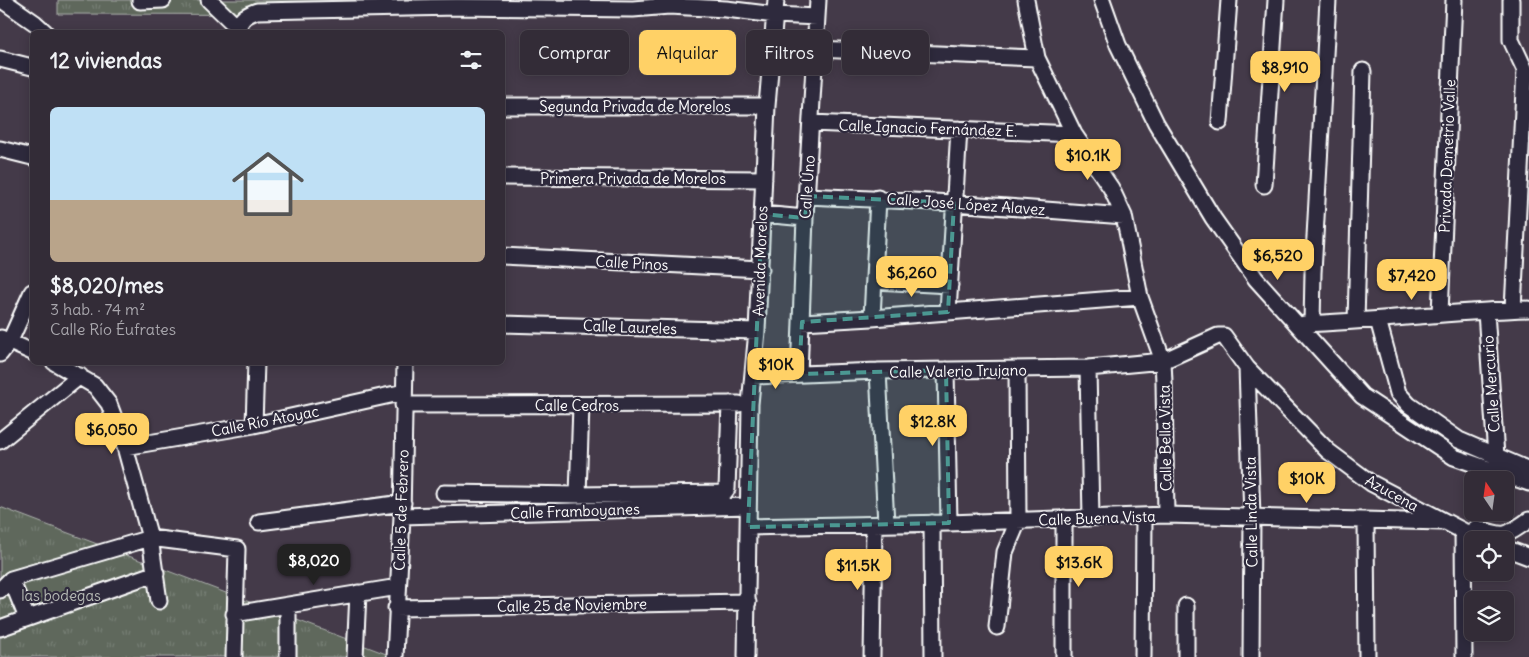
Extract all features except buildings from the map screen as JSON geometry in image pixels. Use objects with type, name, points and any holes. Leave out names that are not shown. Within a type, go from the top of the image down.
[{"type":"street","points":[[2,0],[36,23],[43,30]]},
{"type":"street","points":[[140,1],[163,0]]},
{"type":"street","points":[[209,0],[240,27],[245,15],[257,11],[457,3],[633,10],[669,6],[775,7],[816,17]]},
{"type":"street","name":"Calle Uno","points":[[816,30],[818,0]]},
{"type":"street","name":"Calle Bella Vista","points":[[1026,0],[1037,58],[1074,134],[1111,188],[1124,216],[1140,297],[1163,361],[1166,516]]},
{"type":"street","points":[[1102,0],[1118,45],[1156,123],[1213,218],[1256,279],[1305,324],[1362,396],[1454,457],[1529,484]]},
{"type":"street","points":[[1220,122],[1229,0]]},
{"type":"street","points":[[1264,185],[1276,0]]},
{"type":"street","points":[[1305,324],[1313,273],[1328,0]]},
{"type":"street","name":"Privada Demetrio Valle","points":[[1440,313],[1454,0]]},
{"type":"street","points":[[1511,0],[1511,40],[1525,70],[1513,309]]},
{"type":"street","name":"Avenida Morelos","points":[[746,657],[750,404],[757,331],[767,106],[775,7]]},
{"type":"street","points":[[832,50],[1037,58]]},
{"type":"street","points":[[0,59],[30,66]]},
{"type":"street","points":[[1356,321],[1363,71]]},
{"type":"street","name":"Calle Uno","points":[[799,374],[805,218],[814,75]]},
{"type":"street","name":"Segunda Privada de Morelos","points":[[505,106],[767,106]]},
{"type":"street","name":"Calle Ignacio Fernández E.","points":[[811,123],[1074,134]]},
{"type":"street","points":[[948,312],[959,129]]},
{"type":"street","points":[[0,150],[30,157]]},
{"type":"street","name":"Primera Privada de Morelos","points":[[505,177],[764,179]]},
{"type":"street","name":"Calle José López Alavez","points":[[807,196],[878,198],[1124,216]]},
{"type":"street","points":[[872,318],[878,198]]},
{"type":"street","points":[[762,214],[805,218]]},
{"type":"street","name":"Calle Pinos","points":[[505,256],[760,269]]},
{"type":"street","points":[[875,281],[950,285]]},
{"type":"street","points":[[0,354],[5,339],[30,295]]},
{"type":"street","points":[[802,322],[1140,297]]},
{"type":"street","points":[[1305,324],[1378,320],[1440,313],[1529,309]]},
{"type":"street","name":"Calle Mercurio","points":[[1486,312],[1496,456]]},
{"type":"street","points":[[1378,320],[1398,393],[1409,405],[1459,440],[1529,470]]},
{"type":"street","name":"Calle Laureles","points":[[505,324],[757,331]]},
{"type":"street","name":"Calle Valerio Trujano","points":[[753,376],[878,371],[1088,368],[1163,361],[1218,336],[1224,336],[1228,342]]},
{"type":"street","points":[[5,339],[30,351]]},
{"type":"street","name":"Azucena","points":[[1228,342],[1247,368],[1328,451],[1371,483],[1463,531]]},
{"type":"street","points":[[62,365],[75,370],[95,386],[109,404],[125,447],[150,538],[159,600]]},
{"type":"street","points":[[254,425],[256,365]]},
{"type":"street","name":"Calle 5 de Febrero","points":[[395,657],[402,509],[404,365]]},
{"type":"street","points":[[1088,368],[1091,518]]},
{"type":"street","name":"Calle Linda Vista","points":[[1247,368],[1252,517],[1251,657]]},
{"type":"street","points":[[0,441],[75,370]]},
{"type":"street","points":[[946,370],[949,523]]},
{"type":"street","points":[[997,626],[1005,552],[1018,521],[1018,370]]},
{"type":"street","points":[[872,657],[880,525],[878,371]]},
{"type":"street","name":"Calle Río Atoyac","points":[[125,447],[403,399]]},
{"type":"street","name":"Calle Cedros","points":[[403,399],[581,405],[750,404]]},
{"type":"street","points":[[444,493],[578,495],[724,493],[727,489],[730,404]]},
{"type":"street","points":[[578,495],[581,405]]},
{"type":"street","name":"Calle Framboyanes","points":[[259,522],[402,509],[748,506]]},
{"type":"street","points":[[1143,657],[1144,516]]},
{"type":"street","name":"Calle Buena Vista","points":[[748,527],[880,525],[1144,516],[1446,522]]},
{"type":"street","points":[[1064,518],[1064,657]]},
{"type":"street","points":[[1446,522],[1502,536],[1529,520]]},
{"type":"street","points":[[1366,521],[1367,657]]},
{"type":"street","points":[[932,523],[933,657]]},
{"type":"street","points":[[1463,531],[1464,657]]},
{"type":"street","points":[[0,590],[11,579],[150,538],[238,549],[234,614],[234,657]]},
{"type":"street","points":[[1514,551],[1529,557]]},
{"type":"street","points":[[0,628],[156,574]]},
{"type":"street","points":[[11,579],[28,618]]},
{"type":"street","points":[[234,614],[398,587]]},
{"type":"street","points":[[355,657],[358,593]]},
{"type":"street","name":"Calle 25 de Noviembre","points":[[396,608],[748,602]]},
{"type":"street","points":[[288,606],[288,657]]},
{"type":"street","points":[[1186,606],[1186,657]]},
{"type":"highlighted area","points":[[807,196],[954,203],[948,312],[802,322],[799,374],[946,370],[949,523],[748,527],[762,214],[805,218]]},
{"type":"green space","points":[[58,0],[469,0],[469,15],[58,14]]},
{"type":"green space","name":"las bodegas","points":[[0,507],[394,657],[0,657]]}]
